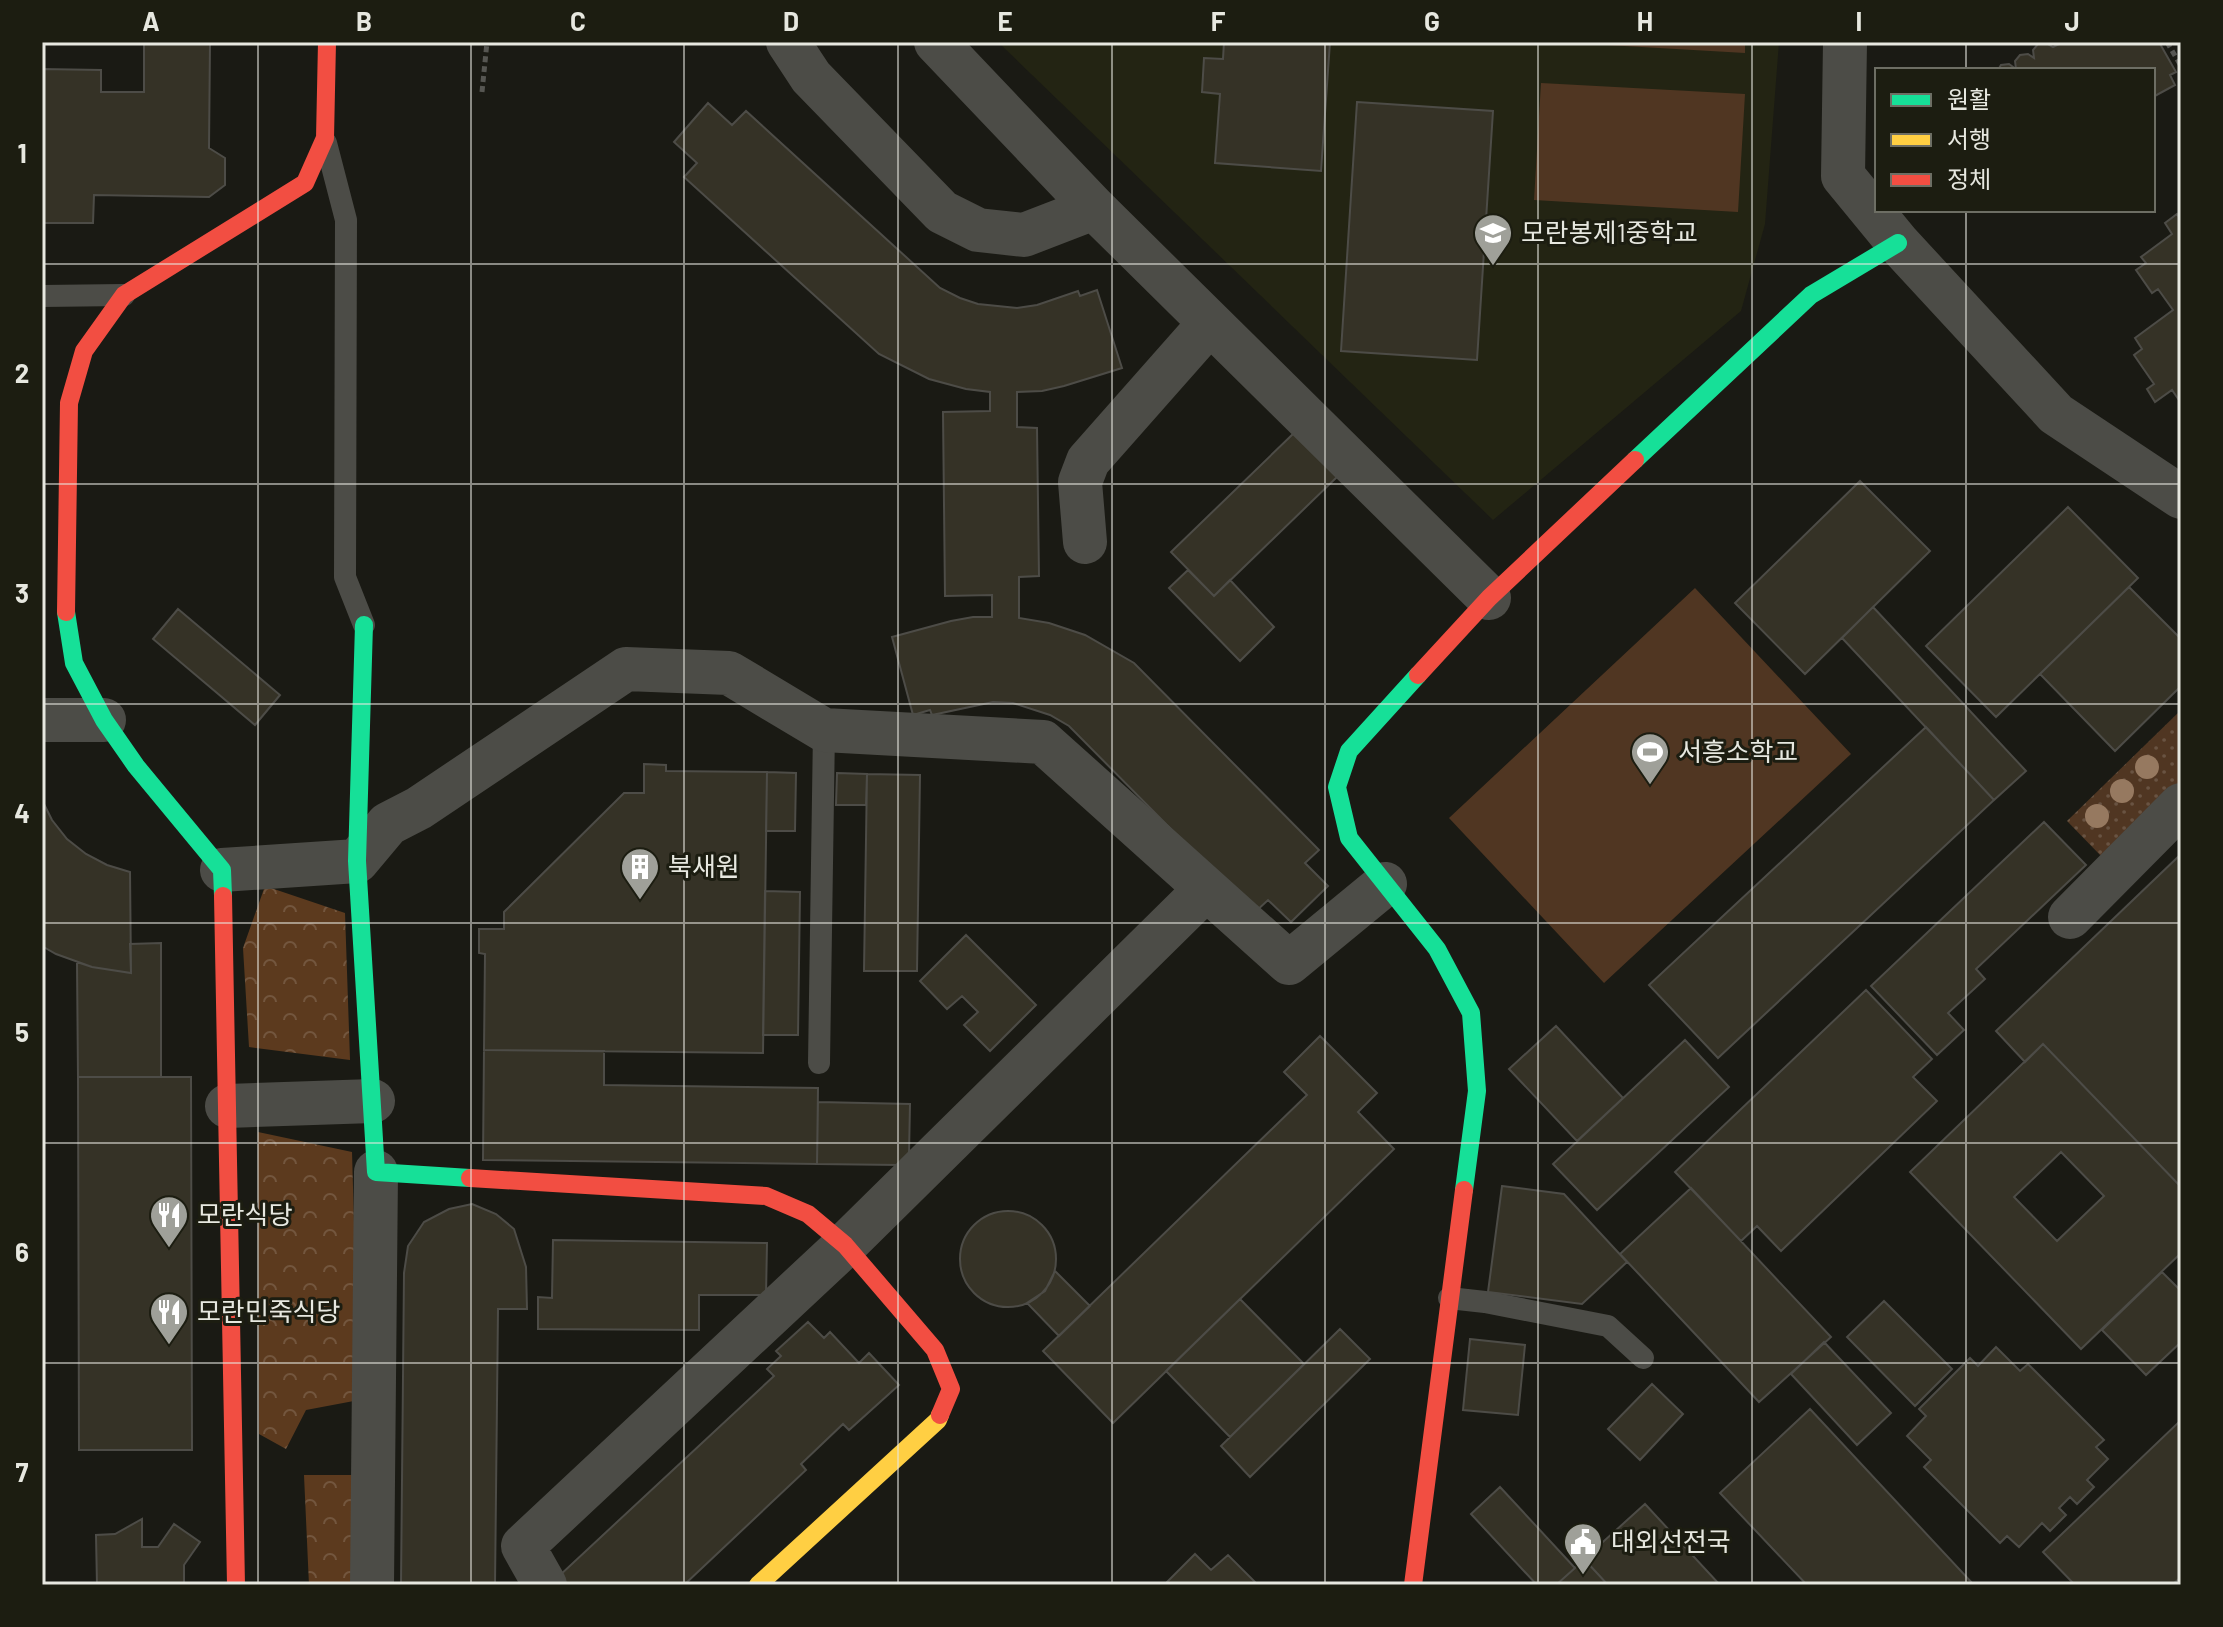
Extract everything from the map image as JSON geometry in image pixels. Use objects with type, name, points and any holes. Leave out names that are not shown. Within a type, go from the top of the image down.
[{"type":"street","points":[[236,1585],[222,870],[136,766],[104,720],[74,663],[54,613],[56,403],[84,351],[124,295],[305,183],[325,138],[327,42]]},
{"type":"street","points":[[788,42],[811,77],[942,212],[978,230],[1024,235],[1094,208]]},
{"type":"street","points":[[936,42],[1209,324],[1489,598]]},
{"type":"street","points":[[1845,42],[1843,176],[1898,243],[2056,414],[2181,497]]},
{"type":"street","points":[[1413,1585],[1477,1091],[1471,1013],[1437,949],[1349,838],[1337,787],[1349,751],[1489,598],[1811,295],[1898,243]]},
{"type":"street","points":[[1085,542],[1080,482],[1088,461],[1209,324]]},
{"type":"street","points":[[364,625],[357,861],[376,1172],[372,1585]]},
{"type":"street","points":[[222,870],[357,861],[388,824],[419,808],[626,669],[729,673],[824,730],[1043,742],[1289,963],[1385,884]]},
{"type":"street","points":[[42,720],[104,720]]},
{"type":"street","points":[[2070,917],[2181,805]]},
{"type":"street","points":[[545,1585],[523,1546],[845,1245],[1206,889]]},
{"type":"street","points":[[227,1106],[373,1101]]},
{"type":"street","points":[[376,1172],[766,1196],[808,1214],[845,1245],[935,1350],[951,1389],[938,1420],[758,1585]]},
{"type":"lane","points":[[325,138],[346,220],[345,577],[364,625]]},
{"type":"lane","points":[[42,296],[124,295]]},
{"type":"lane","points":[[819,1063],[824,730]]},
{"type":"lane","points":[[1449,1298],[1608,1326],[1643,1358]]},
{"type":"path","points":[[482,92],[487,42]]},
{"type":"path","points":[[2167,42],[2181,66]]},
{"type":"shaded area","name":"모란봉제1중학교","points":[[998,42],[1779,42],[1765,224],[1741,311],[1493,520]]},
{"type":"shaded area","points":[[1555,42],[1745,42],[1745,53]]},
{"type":"shaded area","points":[[1541,83],[1745,94],[1738,212],[1534,200]]},
{"type":"shaded area","name":"서흥소학교","points":[[1695,588],[1851,754],[1604,983],[1449,818]]},
{"type":"shaded area","points":[[2181,710],[2181,781],[2102,857],[2067,821]]},
{"type":"green space","points":[[265,886],[345,913],[350,1060],[249,1047],[243,948]]},
{"type":"green space","points":[[258,1132],[352,1152],[359,1400],[306,1410],[286,1449],[259,1434]]},
{"type":"green space","points":[[304,1475],[356,1475],[357,1585],[309,1585]]},
{"type":"building","points":[[144,42],[210,42],[209,148],[225,158],[225,185],[209,197],[94,195],[93,223],[42,223],[42,69],[101,70],[101,92],[144,92]]},
{"type":"building","points":[[1224,42],[1330,42],[1321,171],[1215,163],[1220,94],[1202,92],[1204,58],[1223,59]]},
{"type":"building","points":[[2063,42],[2159,42],[2176,72],[2170,75],[2175,85],[2155,96],[2155,68],[2016,68],[2015,61],[2020,55],[2028,54],[2034,58],[2033,50],[2038,44],[2046,43],[2053,47]]},
{"type":"building","points":[[2009,64],[2015,68],[1999,68],[2001,65]]},
{"type":"building","points":[[1357,102],[1493,111],[1477,360],[1341,351]]},
{"type":"building","points":[[708,103],[732,125],[746,111],[940,288],[960,298],[978,304],[1017,308],[1037,305],[1078,291],[1080,296],[1097,290],[1122,368],[1064,386],[1017,392],[1017,427],[1037,428],[1039,576],[1019,577],[1019,618],[1049,623],[1085,635],[1134,663],[1319,850],[1305,863],[1328,886],[1291,922],[1268,900],[1254,913],[1069,726],[1050,715],[1013,703],[993,702],[932,715],[930,710],[913,715],[892,637],[951,621],[992,617],[992,595],[945,596],[943,412],[990,411],[990,392],[929,379],[879,354],[684,177],[697,163],[674,142]]},
{"type":"building","points":[[2177,214],[2181,220],[2181,403],[2172,390],[2155,402],[2147,389],[2154,384],[2134,355],[2142,349],[2135,338],[2173,310],[2158,289],[2152,293],[2136,270],[2146,263],[2141,257],[2172,234],[2165,223]]},
{"type":"building","points":[[1294,433],[1337,477],[1214,596],[1171,552]]},
{"type":"building","points":[[1860,481],[1930,551],[1805,674],[1735,603]]},
{"type":"building","points":[[2068,507],[2138,578],[1996,717],[1926,646]]},
{"type":"building","points":[[1188,570],[1214,596],[1230,580],[1274,627],[1240,661],[1169,588]]},
{"type":"building","points":[[2129,587],[2181,639],[2181,686],[2115,751],[2040,674]]},
{"type":"building","points":[[1873,607],[2026,771],[1994,800],[1842,638]]},
{"type":"building","points":[[178,609],[280,695],[255,725],[153,639]]},
{"type":"building","points":[[1926,727],[1994,800],[1718,1058],[1649,985]]},
{"type":"building","name":"북새원","points":[[644,764],[666,765],[666,771],[767,772],[763,1053],[484,1050],[485,954],[479,953],[479,929],[504,929],[504,912],[624,793],[644,793]]},
{"type":"building","points":[[767,772],[796,773],[795,831],[766,831]]},
{"type":"building","points":[[837,773],[867,774],[866,805],[836,805]]},
{"type":"building","points":[[867,774],[920,775],[917,971],[864,971]]},
{"type":"building","points":[[42,800],[67,839],[107,865],[130,872],[131,973],[92,967],[42,946]]},
{"type":"building","points":[[2044,822],[2086,865],[1976,969],[1985,979],[1948,1013],[1964,1030],[1937,1055],[1871,986]]},
{"type":"building","points":[[2179,856],[2181,1187],[2043,1044],[2025,1062],[1996,1031]]},
{"type":"building","points":[[765,891],[800,892],[798,1035],[763,1035]]},
{"type":"building","points":[[966,935],[1036,1005],[990,1051],[964,1025],[978,1012],[962,996],[947,1009],[920,981]]},
{"type":"building","points":[[161,943],[161,1077],[78,1077],[77,962],[131,973],[130,944]]},
{"type":"building","points":[[1866,990],[1932,1059],[1913,1077],[1937,1101],[1781,1251],[1757,1226],[1741,1241],[1675,1172]]},
{"type":"building","points":[[1556,1026],[1623,1098],[1577,1141],[1509,1069]]},
{"type":"building","points":[[1320,1036],[1377,1093],[1358,1112],[1394,1149],[1113,1423],[1043,1351],[1307,1095],[1284,1072]]},
{"type":"building","points":[[1685,1040],[1729,1087],[1597,1210],[1553,1164]]},
{"type":"building","points":[[2043,1044],[2181,1187],[2181,1253],[2081,1349],[1910,1172]],"holes":[[[2061,1152],[2104,1196],[2057,1241],[2014,1197]]]},
{"type":"building","points":[[484,1050],[604,1051],[604,1085],[818,1088],[817,1164],[483,1160]]},
{"type":"building","points":[[78,1077],[191,1077],[192,1450],[79,1450]]},
{"type":"building","points":[[818,1102],[910,1104],[909,1154],[899,1165],[817,1164]]},
{"type":"building","points":[[1502,1186],[1564,1194],[1627,1262],[1582,1304],[1488,1292]]},
{"type":"building","points":[[1691,1188],[1831,1337],[1759,1402],[1620,1254]]},
{"type":"building","points":[[472,1204],[496,1214],[514,1229],[526,1267],[527,1309],[498,1309],[495,1585],[401,1585],[404,1273],[408,1246],[424,1222],[449,1209]]},
{"type":"building","points":[[999,1211],[1017,1211],[1035,1219],[1048,1232],[1056,1250],[1053,1278],[1035,1299],[1017,1307],[999,1307],[981,1299],[968,1286],[960,1268],[960,1250],[968,1232],[981,1219]]},
{"type":"building","points":[[553,1240],[767,1243],[766,1295],[699,1295],[699,1330],[538,1329],[538,1297],[552,1298]]},
{"type":"building","points":[[1055,1271],[1090,1306],[1059,1336],[1027,1303],[1045,1291]]},
{"type":"building","points":[[2162,1272],[2181,1291],[2181,1342],[2146,1375],[2102,1330]]},
{"type":"building","points":[[1240,1299],[1304,1364],[1230,1437],[1166,1371]]},
{"type":"building","points":[[1884,1301],[1952,1369],[1915,1406],[1847,1337]]},
{"type":"building","points":[[808,1322],[824,1338],[830,1332],[859,1363],[869,1353],[899,1385],[849,1430],[843,1424],[801,1464],[806,1470],[684,1585],[568,1585],[559,1576],[774,1376],[767,1369],[781,1356],[776,1351]]},
{"type":"building","points":[[1340,1329],[1370,1359],[1250,1477],[1221,1446]]},
{"type":"building","points":[[1470,1339],[1525,1345],[1518,1415],[1463,1410]]},
{"type":"building","points":[[1824,1342],[1891,1413],[1857,1445],[1791,1374]]},
{"type":"building","points":[[1996,1347],[2020,1371],[2028,1364],[2104,1440],[2096,1447],[2108,1459],[2087,1480],[2094,1487],[2077,1504],[2070,1497],[2059,1508],[2066,1515],[2050,1531],[2042,1523],[2019,1547],[2007,1536],[2000,1543],[1924,1467],[1931,1460],[1907,1436],[1926,1416],[1919,1409],[1970,1358],[1978,1366]]},
{"type":"building","points":[[1652,1384],[1683,1414],[1640,1460],[1608,1429]]},
{"type":"building","points":[[1810,1409],[1974,1585],[1807,1585],[1720,1493]]},
{"type":"building","points":[[2181,1420],[2181,1577],[2172,1585],[2075,1585],[2043,1552]]},
{"type":"building","points":[[1500,1487],[1575,1568],[1556,1585],[1537,1585],[1471,1514]]},
{"type":"building","points":[[1645,1504],[1720,1585],[1608,1585],[1584,1559]]},
{"type":"building","points":[[142,1519],[142,1547],[158,1547],[174,1524],[200,1542],[184,1565],[184,1585],[97,1585],[96,1535],[115,1534]]},
{"type":"building","points":[[1195,1554],[1211,1570],[1228,1555],[1258,1585],[1164,1585]]},
{"type":"building","name":"대외선전국","points":[[1584,1559],[1608,1585],[1556,1585],[1575,1568]]},
{"type":"traffic: fast","points":[[1635,460],[1811,295],[1898,243]]},
{"type":"traffic: fast","points":[[66,612],[74,663],[104,720],[136,766],[222,870],[223,896]]},
{"type":"traffic: fast","points":[[364,625],[357,861],[376,1172],[470,1178]]},
{"type":"traffic: fast","points":[[1418,675],[1349,751],[1337,787],[1349,838],[1437,949],[1471,1013],[1477,1091],[1464,1190]]},
{"type":"traffic: slow","points":[[758,1585],[940,1415]]},
{"type":"traffic: jam","points":[[66,612],[69,403],[84,351],[124,295],[305,183],[325,138],[327,42]]},
{"type":"traffic: jam","points":[[1418,675],[1489,598],[1635,460]]},
{"type":"traffic: jam","points":[[223,896],[236,1585]]},
{"type":"traffic: jam","points":[[470,1178],[766,1196],[808,1214],[845,1245],[935,1350],[951,1389],[940,1415]]},
{"type":"traffic: jam","points":[[1413,1585],[1464,1190]]},
{"type":"place","name":"모란봉제1중학교","points":[[1493,267]]},
{"type":"place","name":"서흥소학교","points":[[1650,786]]},
{"type":"place","name":"북새원","points":[[640,901]]},
{"type":"place","name":"모란식당","points":[[169,1249]]},
{"type":"place","name":"모란민죽식당","points":[[169,1346]]},
{"type":"place","name":"대외선전국","points":[[1583,1576]]}]
